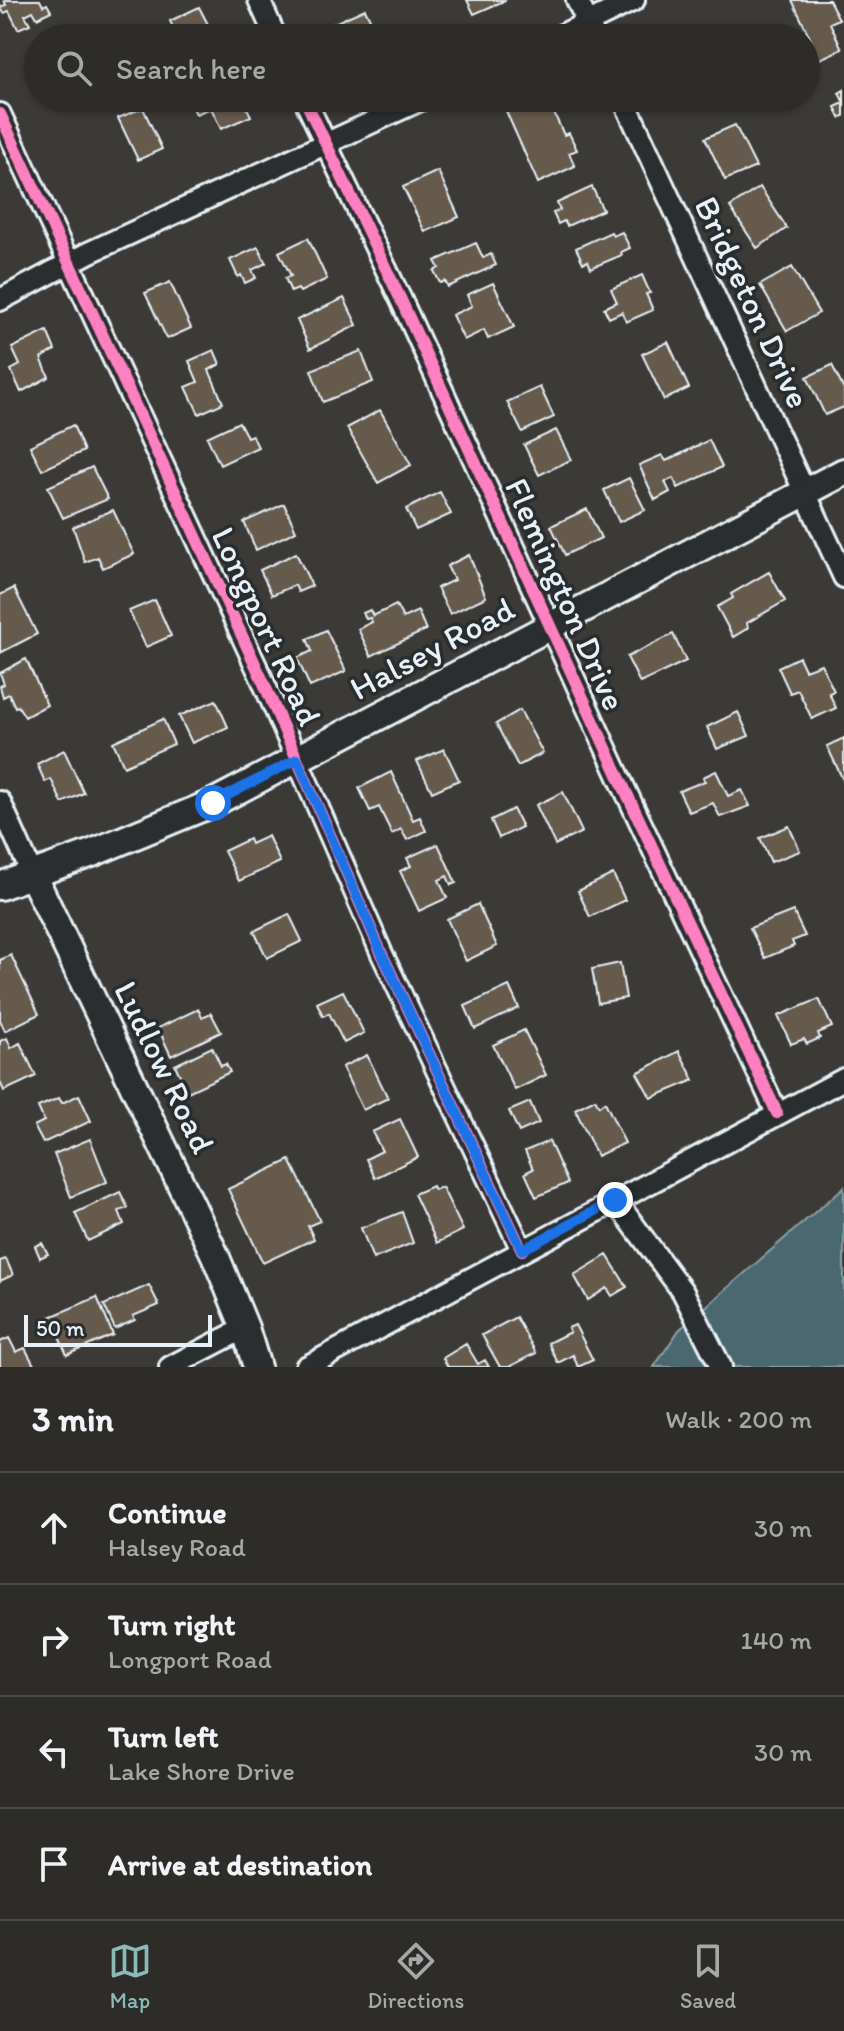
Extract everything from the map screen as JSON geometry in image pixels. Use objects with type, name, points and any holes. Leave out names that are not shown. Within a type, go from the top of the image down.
[{"type":"street","points":[[259,0],[270,24]]},
{"type":"street","points":[[577,0],[588,24]]},
{"type":"street","points":[[600,24],[634,0]]},
{"type":"street","name":"Flemington Drive","points":[[311,112],[401,300],[777,1113]]},
{"type":"street","points":[[0,300],[69,263],[394,112]]},
{"type":"street","name":"Bridgeton Drive","points":[[629,112],[844,577]]},
{"type":"street","name":"Longport Road","points":[[0,114],[297,759],[382,954],[522,1250]]},
{"type":"street","name":"Halsey Road","points":[[0,886],[213,803],[844,472]]},
{"type":"street","name":"Ludlow Road","points":[[0,802],[215,1255],[245,1328],[257,1367]]},
{"type":"street","points":[[306,1367],[844,1079]]},
{"type":"street","points":[[615,1200],[683,1292],[721,1367]]},
{"type":"street","points":[[170,1367],[245,1328]]},
{"type":"water","points":[[844,1187],[844,1367],[654,1367],[679,1330]]},
{"type":"building","points":[[4,0],[40,0],[51,11],[37,18],[33,11],[25,15],[30,24],[18,29],[9,11],[4,13],[0,7],[6,5]]},
{"type":"building","points":[[467,0],[506,0],[474,14]]},
{"type":"building","points":[[792,0],[829,0],[839,19],[830,23],[842,49],[820,59],[820,24],[803,24]]},
{"type":"building","points":[[199,7],[208,24],[171,24],[170,21]]},
{"type":"building","points":[[365,9],[372,24],[332,24]]},
{"type":"building","points":[[844,103],[844,116],[840,118],[835,107]]},
{"type":"building","points":[[133,112],[145,112],[162,149],[138,160],[118,118]]},
{"type":"building","points":[[213,112],[249,112],[251,116],[221,129]]},
{"type":"building","points":[[506,112],[553,112],[564,135],[569,133],[577,150],[569,153],[575,166],[538,183]]},
{"type":"building","points":[[735,125],[756,167],[725,180],[705,138]]},
{"type":"building","points":[[438,171],[459,217],[425,232],[403,187]]},
{"type":"building","points":[[592,187],[603,210],[567,226],[564,221],[558,224],[553,213],[560,210],[557,203]]},
{"type":"building","points":[[760,187],[787,228],[757,248],[730,207]]},
{"type":"building","points":[[611,232],[613,236],[622,232],[630,248],[621,252],[622,255],[591,268],[588,261],[583,263],[576,248]]},
{"type":"building","points":[[308,238],[327,279],[300,292],[298,289],[291,292],[285,278],[291,276],[279,252]]},
{"type":"building","points":[[476,243],[483,258],[491,254],[496,265],[448,287],[445,281],[440,283],[434,271],[439,268],[435,261]]},
{"type":"building","points":[[258,247],[266,263],[252,270],[256,278],[245,283],[241,275],[238,277],[230,260]]},
{"type":"building","points":[[792,267],[819,313],[787,331],[760,285]]},
{"type":"building","points":[[642,275],[653,310],[626,322],[622,312],[609,318],[604,308],[617,302],[611,289]]},
{"type":"building","points":[[170,282],[191,328],[167,339],[145,293]]},
{"type":"building","points":[[493,283],[514,327],[488,339],[484,330],[464,340],[452,315],[472,306],[467,295]]},
{"type":"building","points":[[344,298],[357,325],[310,349],[297,320]]},
{"type":"building","points":[[47,331],[55,350],[41,358],[49,377],[21,392],[11,370],[20,365],[12,348]]},
{"type":"building","points":[[668,342],[689,388],[664,400],[642,354]]},
{"type":"building","points":[[214,350],[220,364],[209,370],[223,403],[199,414],[186,387],[198,382],[189,361]]},
{"type":"building","points":[[361,351],[373,382],[323,402],[311,370]]},
{"type":"building","points":[[832,365],[844,390],[844,407],[825,415],[807,377]]},
{"type":"building","points":[[540,387],[554,417],[522,432],[507,402]]},
{"type":"building","points":[[380,410],[411,465],[378,483],[347,428]]},
{"type":"building","points":[[239,422],[247,437],[252,435],[258,447],[220,465],[207,437]]},
{"type":"building","points":[[73,425],[84,451],[42,470],[30,446]]},
{"type":"building","points":[[556,430],[571,460],[539,475],[524,445]]},
{"type":"building","points":[[709,440],[722,467],[678,488],[673,478],[665,482],[670,492],[655,500],[639,465],[662,455],[666,461]]},
{"type":"building","points":[[92,467],[108,499],[63,518],[48,487]]},
{"type":"building","points":[[629,478],[645,510],[619,522],[604,490]]},
{"type":"building","points":[[440,492],[451,514],[416,530],[406,509]]},
{"type":"building","points":[[284,504],[296,531],[256,550],[244,522]]},
{"type":"building","points":[[587,509],[601,538],[565,555],[551,526]]},
{"type":"building","points":[[113,510],[134,554],[103,568],[98,557],[85,562],[73,527]]},
{"type":"building","points":[[296,553],[312,586],[298,592],[295,585],[272,595],[260,570]]},
{"type":"building","points":[[469,555],[486,597],[450,614],[437,588],[454,580],[447,566]]},
{"type":"building","points":[[769,572],[785,601],[747,623],[748,628],[733,637],[717,607],[733,598],[731,594]]},
{"type":"building","points":[[14,588],[37,634],[0,653],[0,595]]},
{"type":"building","points":[[155,600],[171,636],[146,647],[129,611]]},
{"type":"building","points":[[396,605],[403,618],[418,611],[426,630],[371,656],[358,629],[372,622],[363,613],[370,610],[373,616]]},
{"type":"building","points":[[326,630],[346,671],[310,687],[297,658],[312,651],[307,639]]},
{"type":"building","points":[[673,634],[686,661],[640,683],[627,657]]},
{"type":"building","points":[[799,657],[805,670],[821,664],[834,691],[829,693],[836,708],[812,719],[798,690],[790,693],[778,667]]},
{"type":"building","points":[[26,659],[47,705],[25,717],[18,706],[15,707],[9,694],[3,697],[0,686],[4,684],[0,673]]},
{"type":"building","points":[[216,700],[228,727],[192,743],[179,716]]},
{"type":"building","points":[[520,710],[543,753],[518,766],[496,724]]},
{"type":"building","points":[[738,712],[749,736],[717,749],[707,727]]},
{"type":"building","points":[[163,719],[174,744],[124,766],[113,742]]},
{"type":"building","points":[[844,738],[844,782],[827,746]]},
{"type":"building","points":[[444,749],[459,780],[432,792],[417,761]]},
{"type":"building","points":[[64,750],[84,793],[62,803],[51,779],[45,782],[37,764]]},
{"type":"building","points":[[716,771],[728,796],[742,790],[750,806],[720,817],[713,803],[689,812],[679,791],[705,781],[703,777]]},
{"type":"building","points":[[391,772],[413,820],[420,817],[426,831],[407,840],[401,829],[392,834],[379,807],[370,811],[359,788]]},
{"type":"building","points":[[563,792],[582,832],[555,845],[536,805]]},
{"type":"building","points":[[513,809],[522,827],[499,838],[491,820]]},
{"type":"building","points":[[789,826],[800,851],[771,862],[760,838]]},
{"type":"building","points":[[268,836],[280,862],[239,881],[224,851],[249,839],[251,844]]},
{"type":"building","points":[[438,844],[456,883],[451,885],[447,876],[439,880],[447,898],[419,911],[400,871],[411,866],[407,858]]},
{"type":"building","points":[[613,874],[625,900],[590,917],[578,891]]},
{"type":"building","points":[[478,904],[497,946],[466,961],[447,919]]},
{"type":"building","points":[[793,911],[805,936],[792,941],[794,946],[765,958],[750,928]]},
{"type":"building","points":[[289,914],[302,941],[267,958],[254,931]]},
{"type":"building","points":[[11,955],[39,1014],[5,1031],[0,1020],[0,960]]},
{"type":"building","points":[[620,963],[626,998],[598,1003],[592,969]]},
{"type":"building","points":[[509,986],[519,1008],[475,1029],[465,1006]]},
{"type":"building","points":[[343,991],[364,1033],[344,1043],[329,1013],[323,1016],[317,1003]]},
{"type":"building","points":[[819,999],[832,1027],[818,1033],[820,1038],[807,1044],[804,1039],[791,1044],[778,1016]]},
{"type":"building","points":[[198,1009],[202,1017],[211,1013],[221,1032],[171,1056],[158,1028]]},
{"type":"building","points":[[524,1030],[546,1075],[515,1090],[493,1045]]},
{"type":"building","points":[[7,1038],[11,1048],[20,1043],[36,1076],[4,1091],[0,1082],[0,1041]]},
{"type":"building","points":[[212,1047],[221,1066],[226,1064],[230,1072],[188,1092],[175,1065]]},
{"type":"building","points":[[679,1051],[694,1080],[651,1098],[637,1073]]},
{"type":"building","points":[[367,1055],[388,1098],[363,1110],[342,1067]]},
{"type":"building","points":[[79,1095],[91,1121],[43,1143],[34,1126],[44,1121],[38,1107],[59,1098],[62,1103]]},
{"type":"building","points":[[595,1099],[599,1106],[605,1102],[625,1143],[597,1156],[575,1109]]},
{"type":"building","points":[[530,1102],[539,1123],[519,1132],[509,1111]]},
{"type":"building","points":[[400,1119],[418,1157],[375,1178],[366,1159],[382,1151],[372,1132]]},
{"type":"building","points":[[90,1139],[107,1182],[71,1197],[54,1154]]},
{"type":"building","points":[[549,1141],[568,1183],[536,1197],[525,1173],[533,1169],[525,1151]]},
{"type":"building","points":[[290,1160],[320,1221],[308,1226],[314,1239],[263,1263],[228,1189]]},
{"type":"building","points":[[432,1186],[434,1190],[442,1187],[463,1230],[437,1243],[414,1194]]},
{"type":"building","points":[[120,1192],[128,1208],[119,1211],[124,1224],[88,1241],[75,1213]]},
{"type":"building","points":[[402,1212],[413,1243],[373,1259],[361,1228]]},
{"type":"building","points":[[42,1243],[48,1254],[40,1258],[35,1246]]},
{"type":"building","points":[[607,1255],[627,1287],[612,1296],[607,1288],[588,1300],[574,1275]]},
{"type":"building","points":[[6,1259],[13,1275],[0,1281],[0,1261]]},
{"type":"building","points":[[149,1285],[159,1305],[133,1316],[135,1320],[115,1329],[104,1305]]},
{"type":"building","points":[[97,1297],[113,1335],[67,1355],[50,1317]]},
{"type":"building","points":[[516,1317],[536,1353],[509,1367],[500,1367],[482,1335]]},
{"type":"building","points":[[575,1325],[593,1360],[578,1367],[573,1355],[558,1363],[548,1343],[570,1332],[568,1328]]},
{"type":"building","points":[[9,1338],[16,1352],[25,1348],[35,1367],[0,1367],[0,1342]]},
{"type":"building","points":[[466,1344],[478,1364],[485,1360],[489,1367],[448,1367],[443,1358]]},
{"type":"cycle path","points":[[311,112],[401,300],[777,1113]]},
{"type":"cycle path","points":[[0,114],[262,679],[382,954],[522,1250]]},
{"type":"route","points":[[213,803],[297,759],[382,954],[522,1250],[615,1200]]}]
